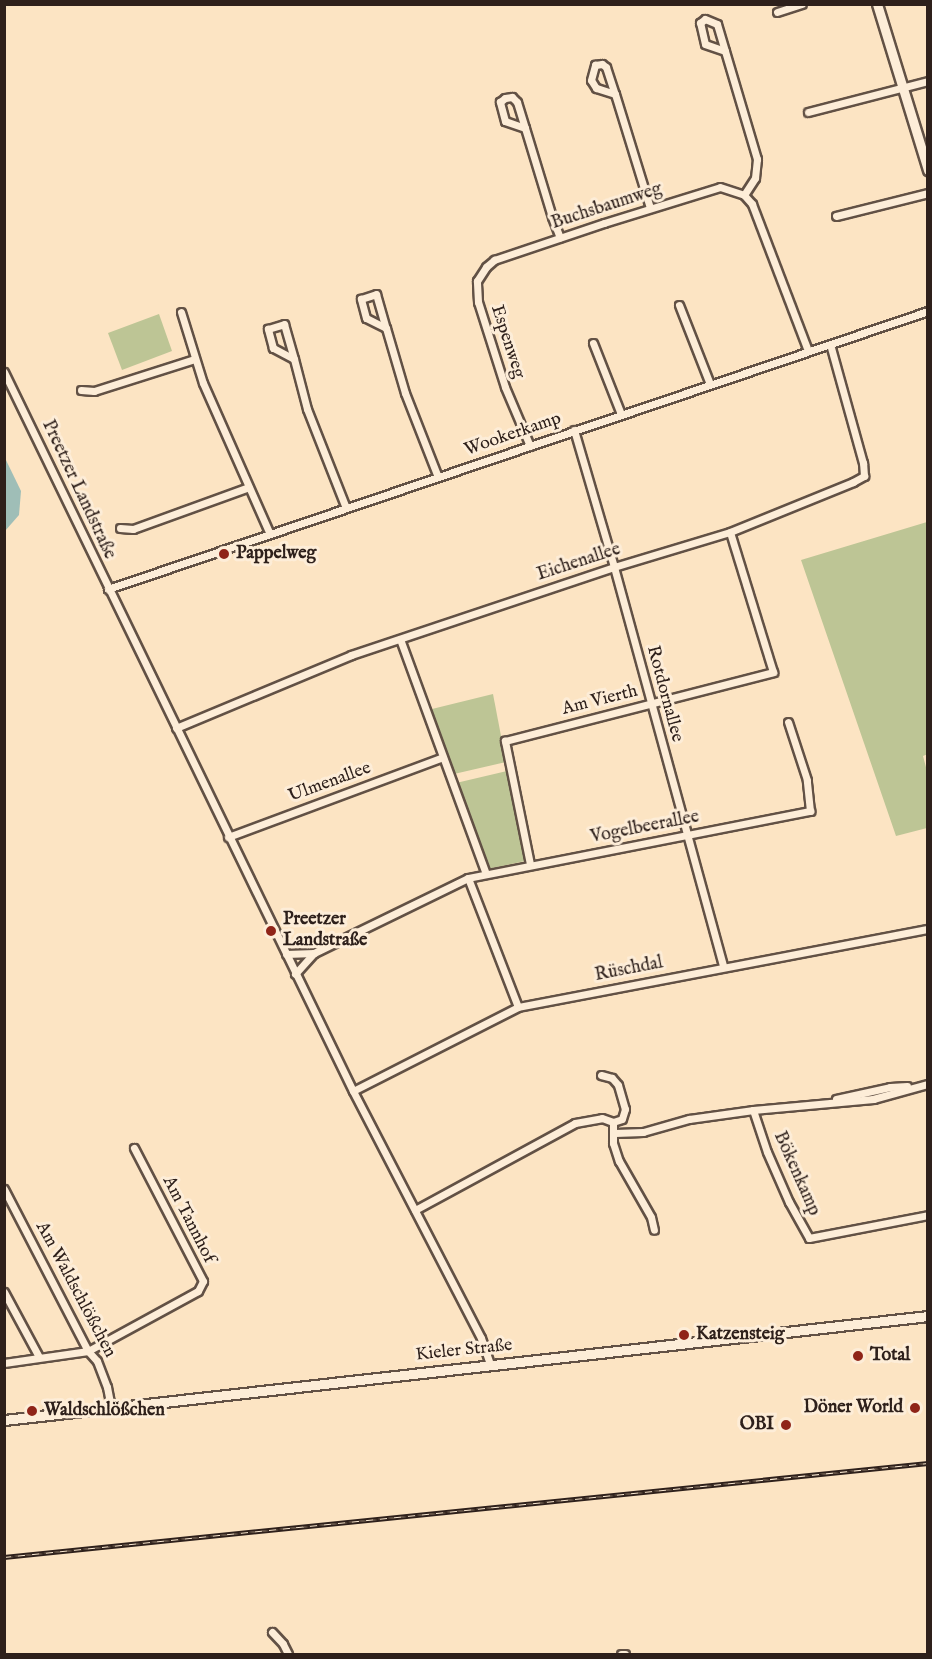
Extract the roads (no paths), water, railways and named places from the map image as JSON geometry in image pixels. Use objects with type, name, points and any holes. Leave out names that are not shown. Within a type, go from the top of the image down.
[{"type":"main road","points":[[877,4],[925,155],[927,171]]},
{"type":"main road","name":"Kieler Straße","points":[[4,1420],[927,1316]]},
{"type":"street","points":[[777,12],[802,4]]},
{"type":"street","points":[[725,51],[705,44],[700,23],[705,19],[717,24],[758,159],[755,178],[744,195],[752,204],[808,351]]},
{"type":"street","points":[[615,94],[596,88],[591,80],[595,65],[602,64],[606,67],[615,94],[650,208]]},
{"type":"street","points":[[808,112],[927,81]]},
{"type":"street","points":[[525,128],[505,121],[500,102],[512,97],[517,102],[560,238]]},
{"type":"street","name":"Buchsbaumweg","points":[[504,257],[720,187],[744,195]]},
{"type":"street","points":[[836,216],[927,193]]},
{"type":"street","name":"Espenweg","points":[[504,257],[486,267],[477,281],[476,291],[505,387],[530,446]]},
{"type":"street","points":[[386,328],[366,318],[360,298],[376,294],[386,328],[405,393],[438,477]]},
{"type":"street","points":[[679,305],[710,384]]},
{"type":"street","name":"Wookerkamp","points":[[108,589],[927,311]]},
{"type":"street","points":[[181,312],[195,359],[270,534]]},
{"type":"street","points":[[294,358],[273,348],[268,328],[284,324],[294,358],[307,409],[346,508]]},
{"type":"street","points":[[593,344],[621,414]]},
{"type":"street","name":"Eichenallee","points":[[176,728],[351,655],[614,567],[730,532],[864,476],[863,463],[830,344]]},
{"type":"street","points":[[81,390],[94,391],[195,359]]},
{"type":"street","name":"Preetzer Landstraße","points":[[4,372],[228,837],[353,1091],[481,1338],[490,1364]]},
{"type":"street","name":"Rotdornallee","points":[[574,430],[614,567],[723,966]]},
{"type":"street","points":[[120,528],[133,529],[249,487]]},
{"type":"street","name":"Am Vierth","points":[[530,864],[505,741],[773,672],[730,532]]},
{"type":"street","points":[[400,639],[486,874]]},
{"type":"street","name":"Vogelbeerallee","points":[[314,953],[468,878],[530,864],[810,811],[807,780],[788,722]]},
{"type":"street","name":"Ulmenallee","points":[[228,837],[443,757]]},
{"type":"street","points":[[468,878],[518,1007]]},
{"type":"street","name":"Rüschdal","points":[[353,1091],[518,1007],[723,966],[927,929]]},
{"type":"street","points":[[286,954],[314,953]]},
{"type":"street","points":[[296,974],[314,953]]},
{"type":"street","points":[[601,1075],[612,1078],[618,1085],[625,1109],[622,1119]]},
{"type":"street","points":[[615,1133],[643,1132],[689,1119],[753,1110],[873,1099],[927,1084]]},
{"type":"street","name":"Bökenkamp","points":[[753,1110],[767,1152],[789,1202],[809,1238],[927,1215]]},
{"type":"street","points":[[415,1210],[575,1123],[602,1118],[613,1122],[622,1119]]},
{"type":"street","points":[[622,1119],[627,1124],[626,1131]]},
{"type":"street","points":[[613,1122],[612,1128],[615,1133],[613,1143],[619,1161],[651,1217],[654,1230]]},
{"type":"street","name":"Am Tannhof","points":[[88,1352],[198,1291],[203,1281],[134,1148]]},
{"type":"street","name":"Am Waldschlößchen","points":[[4,1189],[88,1352],[100,1370],[111,1408]]},
{"type":"street","points":[[4,1292],[39,1357]]},
{"type":"street","points":[[4,1363],[88,1352]]},
{"type":"street","points":[[272,1632],[284,1644],[288,1654]]},
{"type":"water","points":[[4,456],[21,491],[19,515],[5,531]]},
{"type":"railway","points":[[4,1557],[928,1463]]},
{"type":"place","name":"Pappelweg","points":[[224,554]]},
{"type":"place","name":"Preetzer Landstraße","points":[[271,931]]},
{"type":"place","name":"Katzensteig","points":[[684,1335]]},
{"type":"place","name":"Total","points":[[858,1356]]},
{"type":"place","name":"Döner World","points":[[915,1408]]},
{"type":"place","name":"Waldschlößchen","points":[[32,1411]]},
{"type":"place","name":"OBI","points":[[786,1425]]}]
